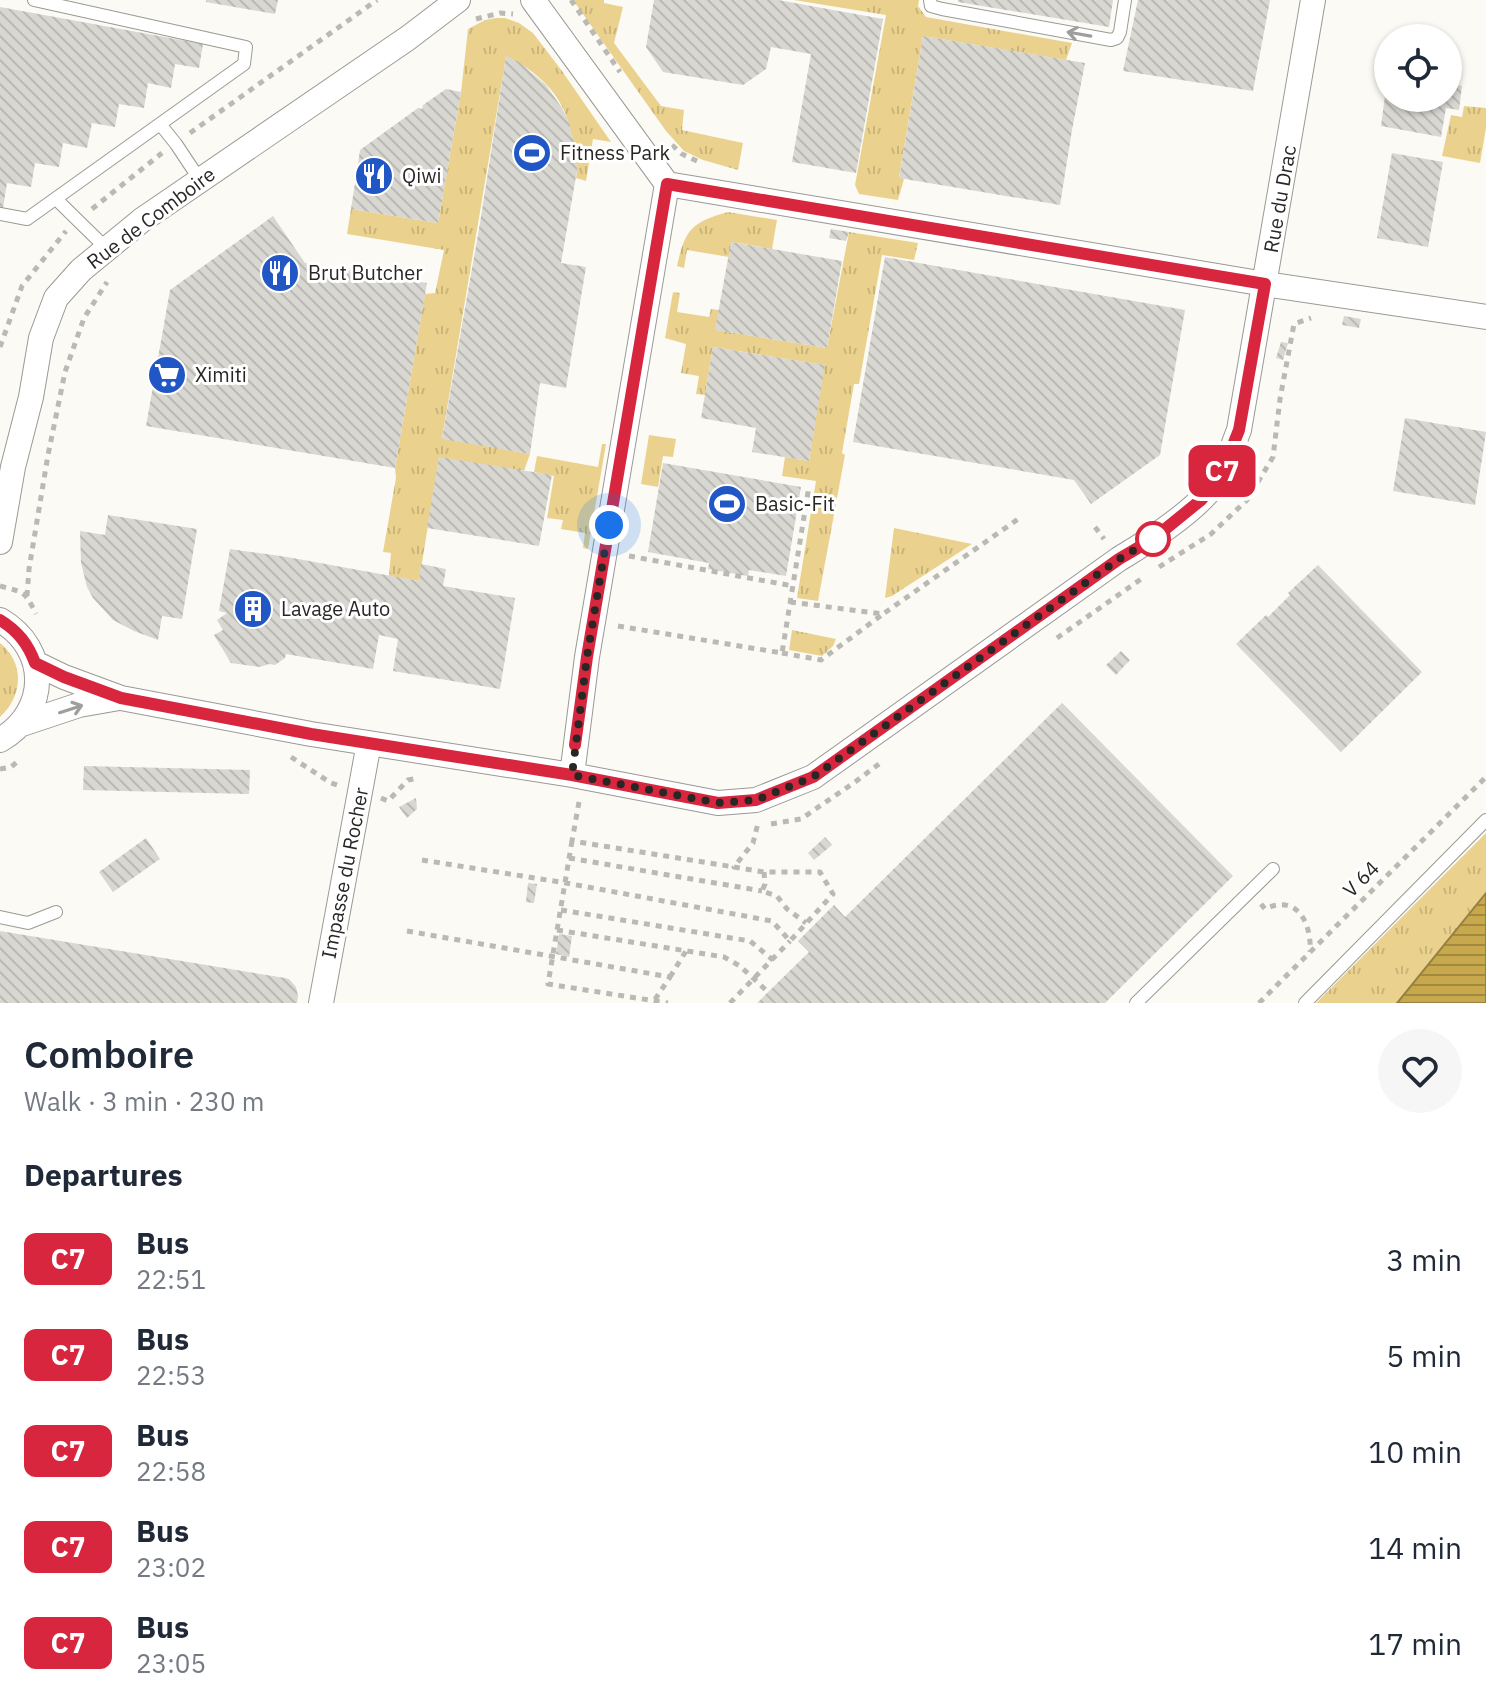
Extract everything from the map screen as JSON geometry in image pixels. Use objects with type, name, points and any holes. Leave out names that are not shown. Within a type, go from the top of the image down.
[{"type":"street","name":"Rue du Drac","points":[[121,698],[718,803],[756,800],[813,777],[1119,559],[1153,539],[1201,500],[1220,478],[1239,430],[1313,0]]},
{"type":"street","points":[[534,1],[667,184],[1265,284],[1486,317]]},
{"type":"street","name":"Rue de Comboire","points":[[0,542],[41,338],[56,298],[81,270],[142,220],[408,38],[463,10]]},
{"type":"street","points":[[572,775],[587,657],[667,184]]},
{"type":"street","points":[[0,620],[19,634],[31,653],[38,679],[36,696],[22,724],[0,740]]},
{"type":"street","points":[[35,663],[121,698]]},
{"type":"street","points":[[22,724],[79,705],[121,698]]},
{"type":"street","name":"Impasse du Rocher","points":[[321,1003],[369,743]]},
{"type":"lane","points":[[0,214],[27,219],[244,64],[246,47],[34,0]]},
{"type":"lane","points":[[930,0],[931,6],[942,9],[1111,40],[1117,38],[1120,32],[1125,0]]},
{"type":"lane","points":[[160,124],[200,180]]},
{"type":"lane","points":[[56,199],[107,249]]},
{"type":"lane","points":[[1305,1003],[1486,820]]},
{"type":"lane","points":[[1136,1003],[1273,869]]},
{"type":"lane","points":[[0,917],[28,923],[56,912]]},
{"type":"path","points":[[571,0],[623,76]]},
{"type":"path","points":[[463,10],[511,15],[534,1]]},
{"type":"path","points":[[665,139],[682,154],[711,168],[716,193]]},
{"type":"path","points":[[27,596],[48,455],[65,372],[84,318],[107,282],[117,273]]},
{"type":"path","points":[[1287,327],[1332,310],[1336,294]]},
{"type":"path","points":[[1055,639],[1211,534],[1247,500],[1273,457],[1280,399],[1295,324]]},
{"type":"path","points":[[1274,393],[1280,399]]},
{"type":"path","points":[[782,653],[809,486]]},
{"type":"path","points":[[609,624],[821,660],[1021,517]]},
{"type":"path","points":[[622,555],[793,586]]},
{"type":"path","points":[[790,602],[883,614]]},
{"type":"path","points":[[281,750],[331,783],[388,801],[408,780],[423,776]]},
{"type":"path","points":[[747,826],[801,819],[889,757]]},
{"type":"path","name":"V 64","points":[[1259,1003],[1486,777]]},
{"type":"path","points":[[734,867],[753,843],[758,826],[756,800]]},
{"type":"path","points":[[568,803],[579,802],[548,984],[668,1003]]},
{"type":"path","points":[[572,841],[764,872],[820,872],[833,894],[730,1003]]},
{"type":"path","points":[[569,858],[762,891],[777,896],[787,909],[806,923]]},
{"type":"path","points":[[422,860],[772,921],[790,941]]},
{"type":"path","points":[[762,891],[764,872]]},
{"type":"path","points":[[1249,892],[1265,909],[1282,904],[1297,911],[1309,929],[1310,952]]},
{"type":"path","points":[[561,910],[750,941],[773,960]]},
{"type":"path","points":[[557,930],[724,957],[740,966],[768,992]]},
{"type":"path","points":[[407,931],[670,977]]},
{"type":"path","points":[[654,1001],[686,951]]},
{"type":"green space","points":[[573,0],[604,0],[604,3],[623,7],[614,43],[661,106],[684,110],[682,130],[743,143],[738,170],[684,151],[666,131]]},
{"type":"green space","points":[[794,0],[919,0],[918,6],[926,17],[1072,43],[1066,60],[923,36],[899,177],[904,179],[898,200],[859,194],[855,185],[886,15]]},
{"type":"green space","points":[[496,18],[519,23],[533,33],[611,142],[593,139],[586,181],[576,178],[578,165],[574,164],[569,126],[561,104],[537,75],[506,57],[442,438],[530,454],[524,471],[439,458],[419,581],[389,576],[391,553],[383,552],[425,294],[435,293],[444,250],[347,234],[351,209],[438,223],[461,92],[468,29]]},
{"type":"green space","points":[[1464,106],[1486,108],[1480,163],[1442,156],[1451,115],[1462,117]]},
{"type":"green space","points":[[728,212],[777,220],[772,249],[732,242],[729,257],[687,250],[684,268],[677,266],[683,243],[692,229],[706,219]]},
{"type":"green space","points":[[849,232],[918,243],[914,260],[882,255],[859,384],[854,384],[842,453],[845,455],[818,601],[797,598],[816,481],[782,476],[785,457],[809,461],[824,365],[713,347],[705,395],[696,394],[699,376],[681,373],[686,344],[665,338],[673,292],[680,293],[677,312],[709,317],[711,309],[719,310],[716,330],[827,348]]},
{"type":"green space","points":[[649,435],[676,439],[673,457],[663,456],[658,487],[641,484]]},
{"type":"green space","points":[[602,444],[606,444],[588,549],[583,548],[585,533],[561,529],[563,520],[547,518],[554,476],[534,472],[537,456],[598,467]]},
{"type":"green space","points":[[894,528],[972,544],[885,598]]},
{"type":"green space","points":[[792,630],[836,639],[822,656],[789,650]]},
{"type":"green space","points":[[0,643],[14,660],[18,680],[13,699],[0,717]]},
{"type":"green space","points":[[1486,833],[1486,893],[1397,1003],[1316,1003]]},
{"type":"shaded area","points":[[1486,893],[1486,1003],[1397,1003],[1398,1002]]},
{"type":"building","points":[[206,0],[278,0],[275,14]]},
{"type":"building","points":[[654,0],[778,0],[883,19],[856,173],[792,162],[811,54],[771,47],[766,69],[743,85],[663,72],[646,47]]},
{"type":"building","points":[[958,0],[1113,0],[1109,27]]},
{"type":"building","points":[[1138,0],[1270,0],[1253,91],[1123,71]]},
{"type":"building","points":[[0,7],[203,44],[199,68],[175,64],[171,88],[148,83],[144,108],[119,104],[115,127],[92,123],[87,148],[63,143],[59,167],[35,163],[31,187],[7,183],[3,208],[0,208]]},
{"type":"building","points":[[923,36],[1085,63],[1060,205],[899,178]]},
{"type":"building","points":[[506,56],[519,62],[546,85],[569,123],[574,143],[574,164],[578,165],[561,263],[586,267],[566,388],[540,383],[530,454],[442,439]]},
{"type":"building","points":[[446,89],[461,92],[438,223],[351,209],[360,150],[418,108],[422,109],[423,105]]},
{"type":"building","points":[[1383,112],[1445,112],[1441,137],[1381,126]]},
{"type":"building","points":[[1392,153],[1443,162],[1428,247],[1377,238]]},
{"type":"building","points":[[273,216],[305,263],[427,283],[395,468],[146,426],[170,290]]},
{"type":"building","points":[[831,229],[849,232],[846,241],[829,238]]},
{"type":"building","points":[[731,242],[842,261],[827,348],[715,330]]},
{"type":"building","points":[[885,257],[1185,310],[1160,455],[1091,504],[1074,480],[853,442]]},
{"type":"building","points":[[1344,316],[1361,319],[1359,328],[1342,325]]},
{"type":"building","points":[[1281,342],[1288,343],[1283,360],[1276,358]]},
{"type":"building","points":[[713,347],[825,365],[809,461],[752,452],[756,428],[701,418]]},
{"type":"building","points":[[1405,418],[1486,432],[1475,505],[1393,491]]},
{"type":"building","points":[[439,457],[552,475],[539,546],[427,528]]},
{"type":"building","name":"Basic-Fit","points":[[663,463],[801,487],[786,576],[749,570],[748,576],[708,569],[709,563],[648,552]]},
{"type":"building","points":[[108,515],[197,529],[182,619],[162,616],[158,640],[113,620],[87,587],[81,563],[80,531],[105,535]]},
{"type":"building","points":[[230,549],[419,581],[421,564],[446,569],[443,586],[515,598],[500,689],[393,671],[398,639],[379,635],[373,669],[286,654],[275,665],[260,667],[231,663],[214,635],[223,630],[217,620],[227,613],[219,611]]},
{"type":"building","points":[[1318,565],[1422,672],[1341,752],[1236,644],[1266,615],[1268,617]]},
{"type":"building","points":[[1121,651],[1130,660],[1116,675],[1106,665]]},
{"type":"building","points":[[1062,703],[1233,876],[1105,1003],[757,1003],[809,952],[798,941],[834,905],[845,917]]},
{"type":"building","points":[[84,766],[250,770],[249,794],[83,790]]},
{"type":"building","points":[[416,798],[417,809],[407,818],[399,807]]},
{"type":"building","points":[[825,837],[832,845],[814,860],[808,853]]},
{"type":"building","points":[[146,838],[160,859],[113,892],[99,872]]},
{"type":"building","points":[[528,883],[537,884],[534,903],[526,902]]},
{"type":"building","points":[[0,931],[285,978],[296,987],[297,1003],[0,1003]]},
{"type":"building","points":[[559,934],[572,936],[569,957],[556,954]]},
{"type":"bus line","name":"C7","points":[[0,620],[19,634],[35,663],[121,698],[311,734],[572,775],[718,803],[756,800],[813,777],[1119,559],[1153,539],[1201,500],[1220,478],[1239,430],[1265,284],[667,184],[575,745]]},
{"type":"place","name":"Fitness Park","points":[[532,153]]},
{"type":"place","name":"Qiwi","points":[[374,176]]},
{"type":"place","name":"Brut Butcher","points":[[280,273]]},
{"type":"place","name":"Ximiti","points":[[167,375]]},
{"type":"place","name":"Basic-Fit","points":[[727,504]]},
{"type":"place","name":"Lavage Auto","points":[[253,609]]},
{"type":"route","points":[[609,525],[587,657],[572,775],[718,803],[756,800],[813,777],[1119,559],[1153,539]]}]
